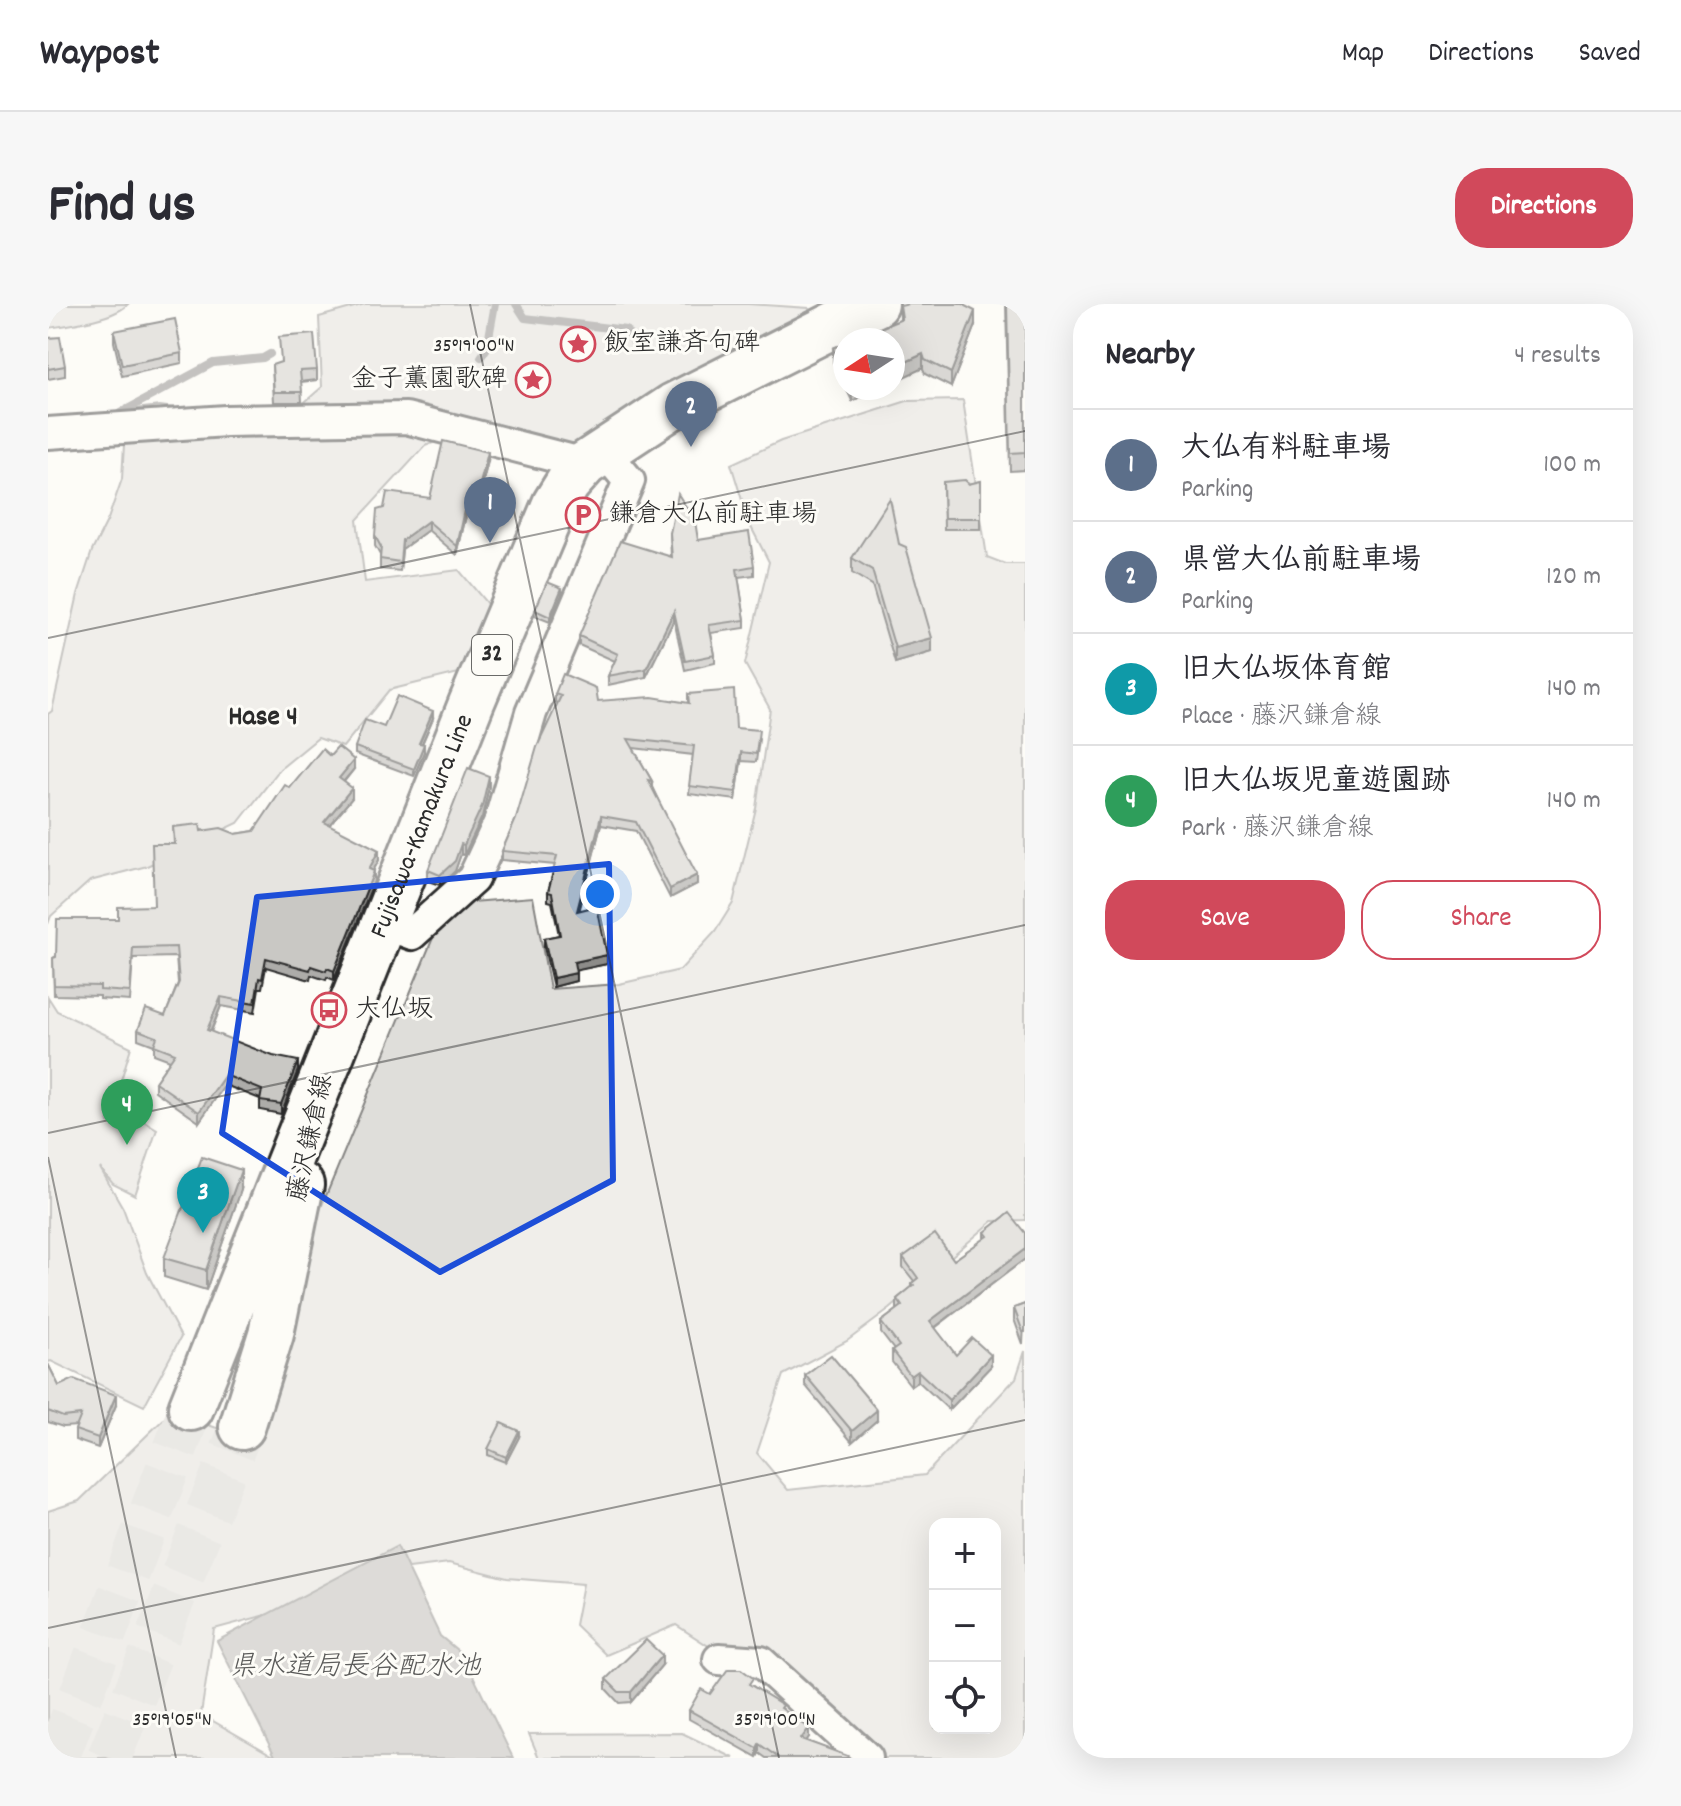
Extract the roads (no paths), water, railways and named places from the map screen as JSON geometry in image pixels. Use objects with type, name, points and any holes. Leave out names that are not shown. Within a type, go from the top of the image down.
[{"type":"main road","name":"Fujisawa-Kamakura Line","points":[[329,1062],[528,564],[568,483],[595,458],[673,406],[876,304]]},
{"type":"main road","name":"藤沢鎌倉線","points":[[191,1408],[329,1062]]},
{"type":"main road","name":"藤沢鎌倉線","points":[[242,1427],[271,1334],[329,1062]]},
{"type":"street","points":[[48,433],[226,421],[406,418],[595,458],[629,481],[531,713],[499,823],[473,879],[412,934],[385,924]]},
{"type":"street","points":[[719,1659],[761,1662],[867,1758]]},
{"type":"water","name":"県水道局長谷配水池","points":[[397,1546],[440,1636],[463,1655],[513,1758],[276,1758],[217,1641]]},
{"type":"waterway","points":[[481,357],[487,348],[495,304]]},
{"type":"waterway","points":[[516,304],[525,318],[626,330],[636,346]]},
{"type":"waterway","points":[[120,413],[213,363],[263,358],[270,354]]},
{"type":"tunnel","points":[[57,1758],[191,1408]]},
{"type":"tunnel","points":[[109,1758],[242,1427]]},
{"type":"place","name":"飯室謙斉句碑","points":[[578,344]]},
{"type":"place","name":"金子薫園歌碑","points":[[533,380]]},
{"type":"place","name":"県営大仏前駐車場","points":[[691,447]]},
{"type":"place","name":"鎌倉大仏前駐車場","points":[[583,515]]},
{"type":"place","name":"大仏有料駐車場","points":[[490,543]]},
{"type":"place","name":"大仏坂","points":[[329,1010]]},
{"type":"place","name":"旧大仏坂児童遊園跡","points":[[127,1145]]},
{"type":"place","name":"旧大仏坂体育館","points":[[203,1233]]},
{"type":"district","name":"Hase 4","points":[[263,719]]}]
